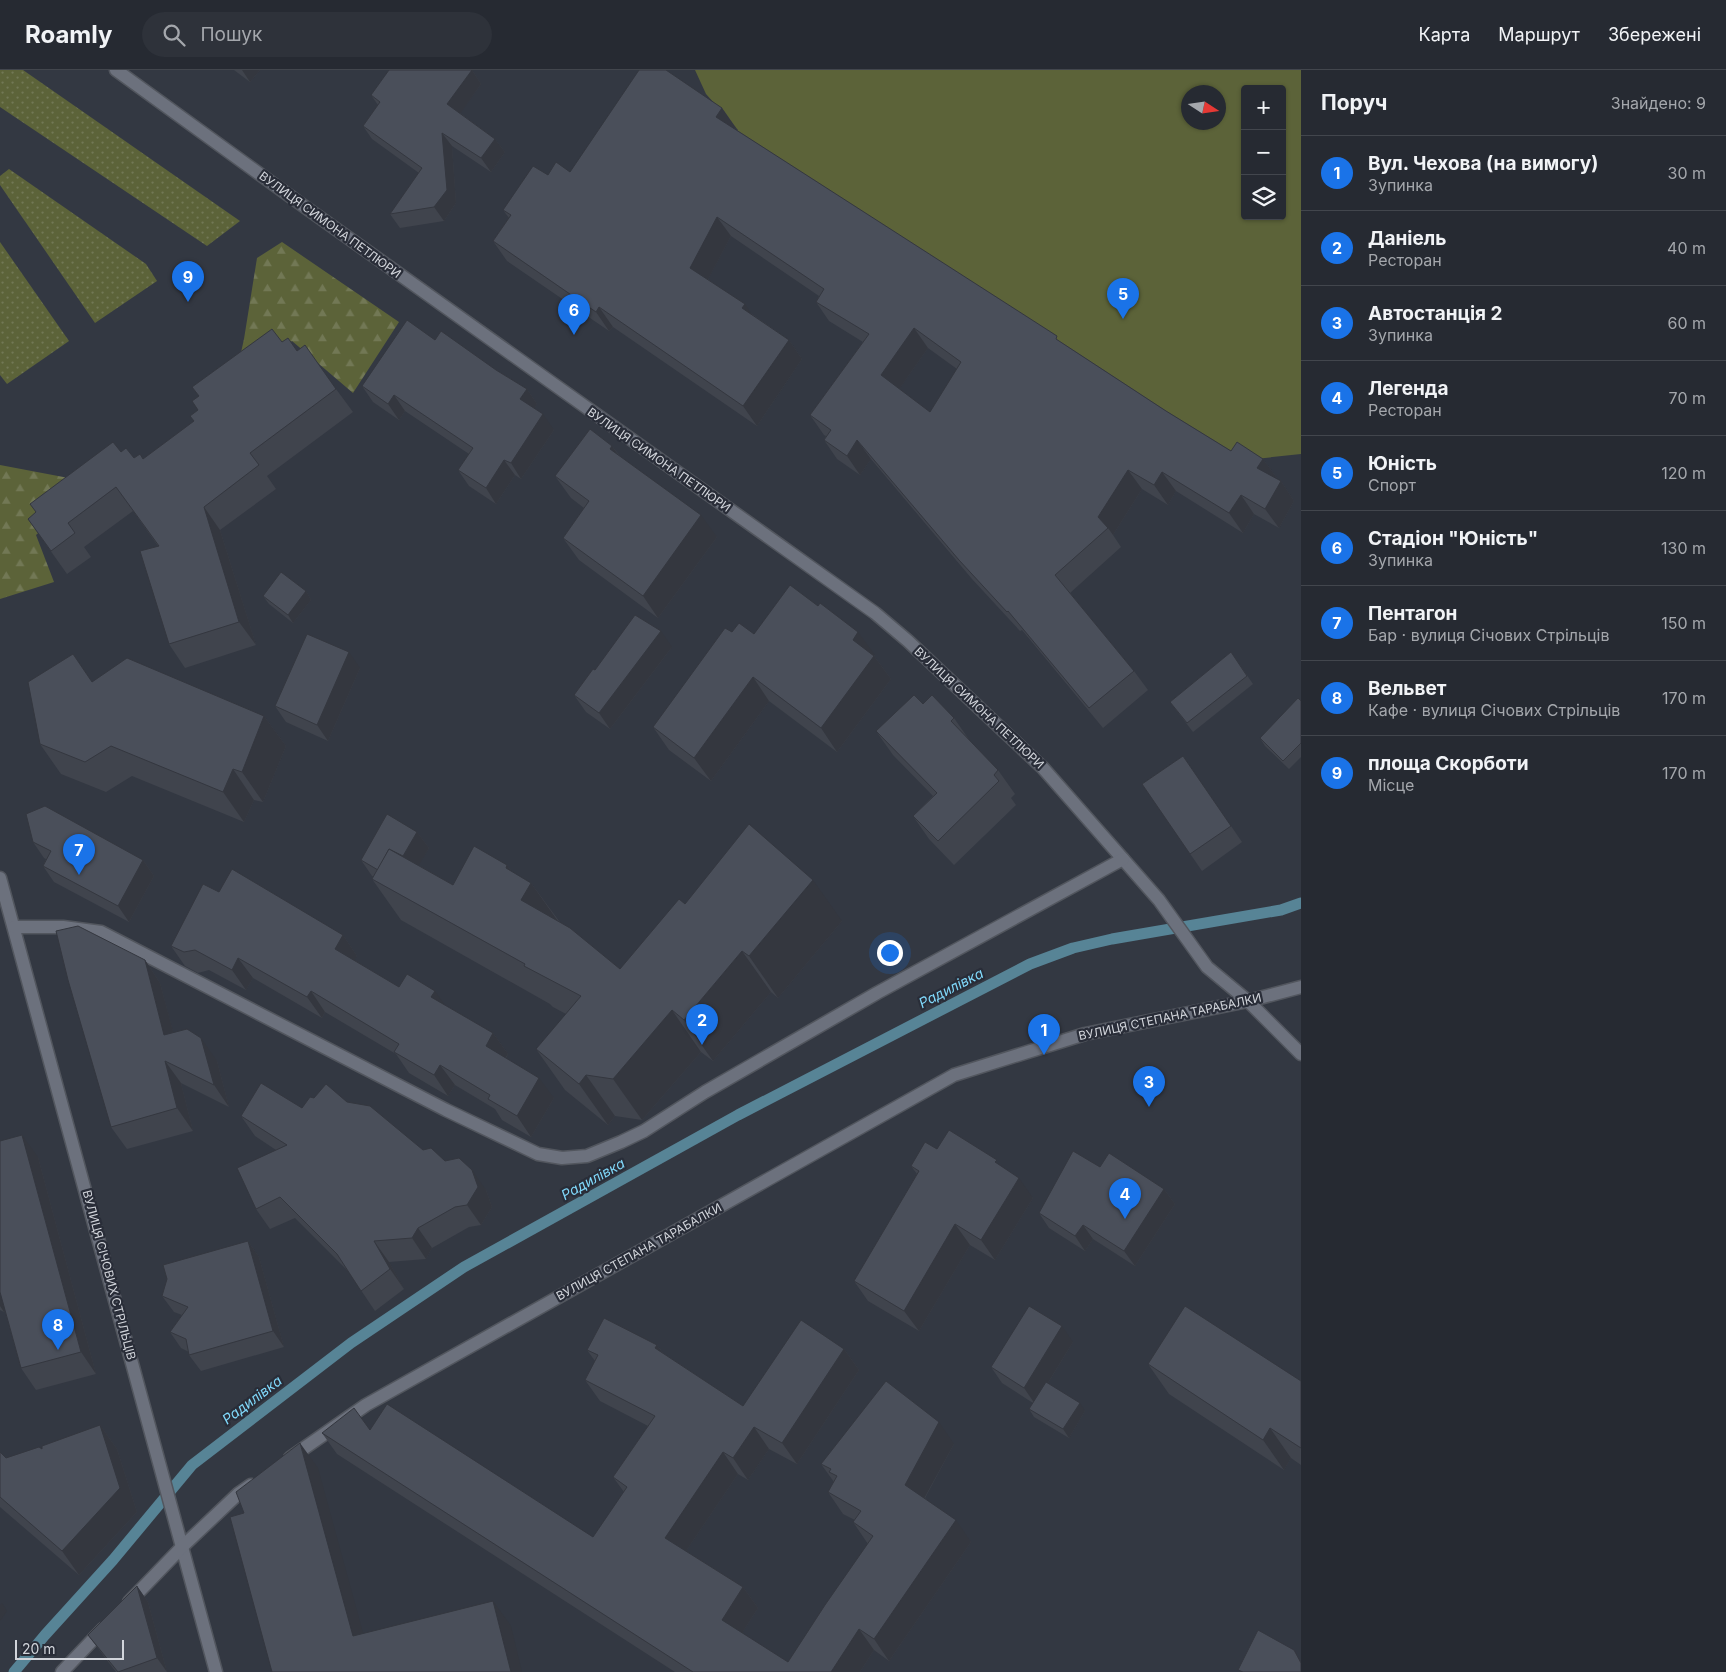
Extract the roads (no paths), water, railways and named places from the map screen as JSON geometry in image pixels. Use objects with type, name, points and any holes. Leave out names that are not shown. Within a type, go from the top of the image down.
[{"type":"street","name":"ВУЛИЦЯ СИМОНА ПЕТЛЮРИ","points":[[116,70],[304,208],[875,613],[908,641],[1043,768],[1159,900],[1207,967],[1248,1001]]},
{"type":"street","points":[[14,927],[63,927],[101,932],[446,1110],[538,1154],[562,1158],[588,1156],[644,1131],[706,1092],[878,993],[1123,859]]},
{"type":"street","name":"ВУЛИЦЯ СІЧОВИХ СТРІЛЬЦІВ","points":[[0,878],[216,1672]]},
{"type":"street","name":"ВУЛИЦЯ СТЕПАНА ТАРАБАЛКИ","points":[[278,1466],[366,1405],[954,1075],[1085,1034],[1248,1001],[1301,987]]},
{"type":"street","points":[[1248,1001],[1301,1054]]},
{"type":"street","points":[[122,1609],[183,1546],[238,1494],[262,1477]]},
{"type":"street","points":[[62,1672],[109,1623]]},
{"type":"waterway","name":"Радилівка","points":[[14,1672],[113,1560],[192,1465],[351,1343],[464,1267],[738,1115],[1030,964],[1073,948],[1112,939],[1281,910],[1301,903]]},
{"type":"place","name":"площа Скорботи","points":[[188,302]]},
{"type":"place","name":"Юність","points":[[1123,319]]},
{"type":"place","name":"Стадіон \"Юність\"","points":[[574,335]]},
{"type":"place","name":"Пентагон","points":[[79,875]]},
{"type":"place","name":"Даніель","points":[[702,1045]]},
{"type":"place","name":"Вул. Чехова (на вимогу)","points":[[1044,1055]]},
{"type":"place","name":"Автостанція 2","points":[[1149,1107]]},
{"type":"place","name":"Легенда","points":[[1125,1219]]},
{"type":"place","name":"Вельвет","points":[[58,1350]]}]
